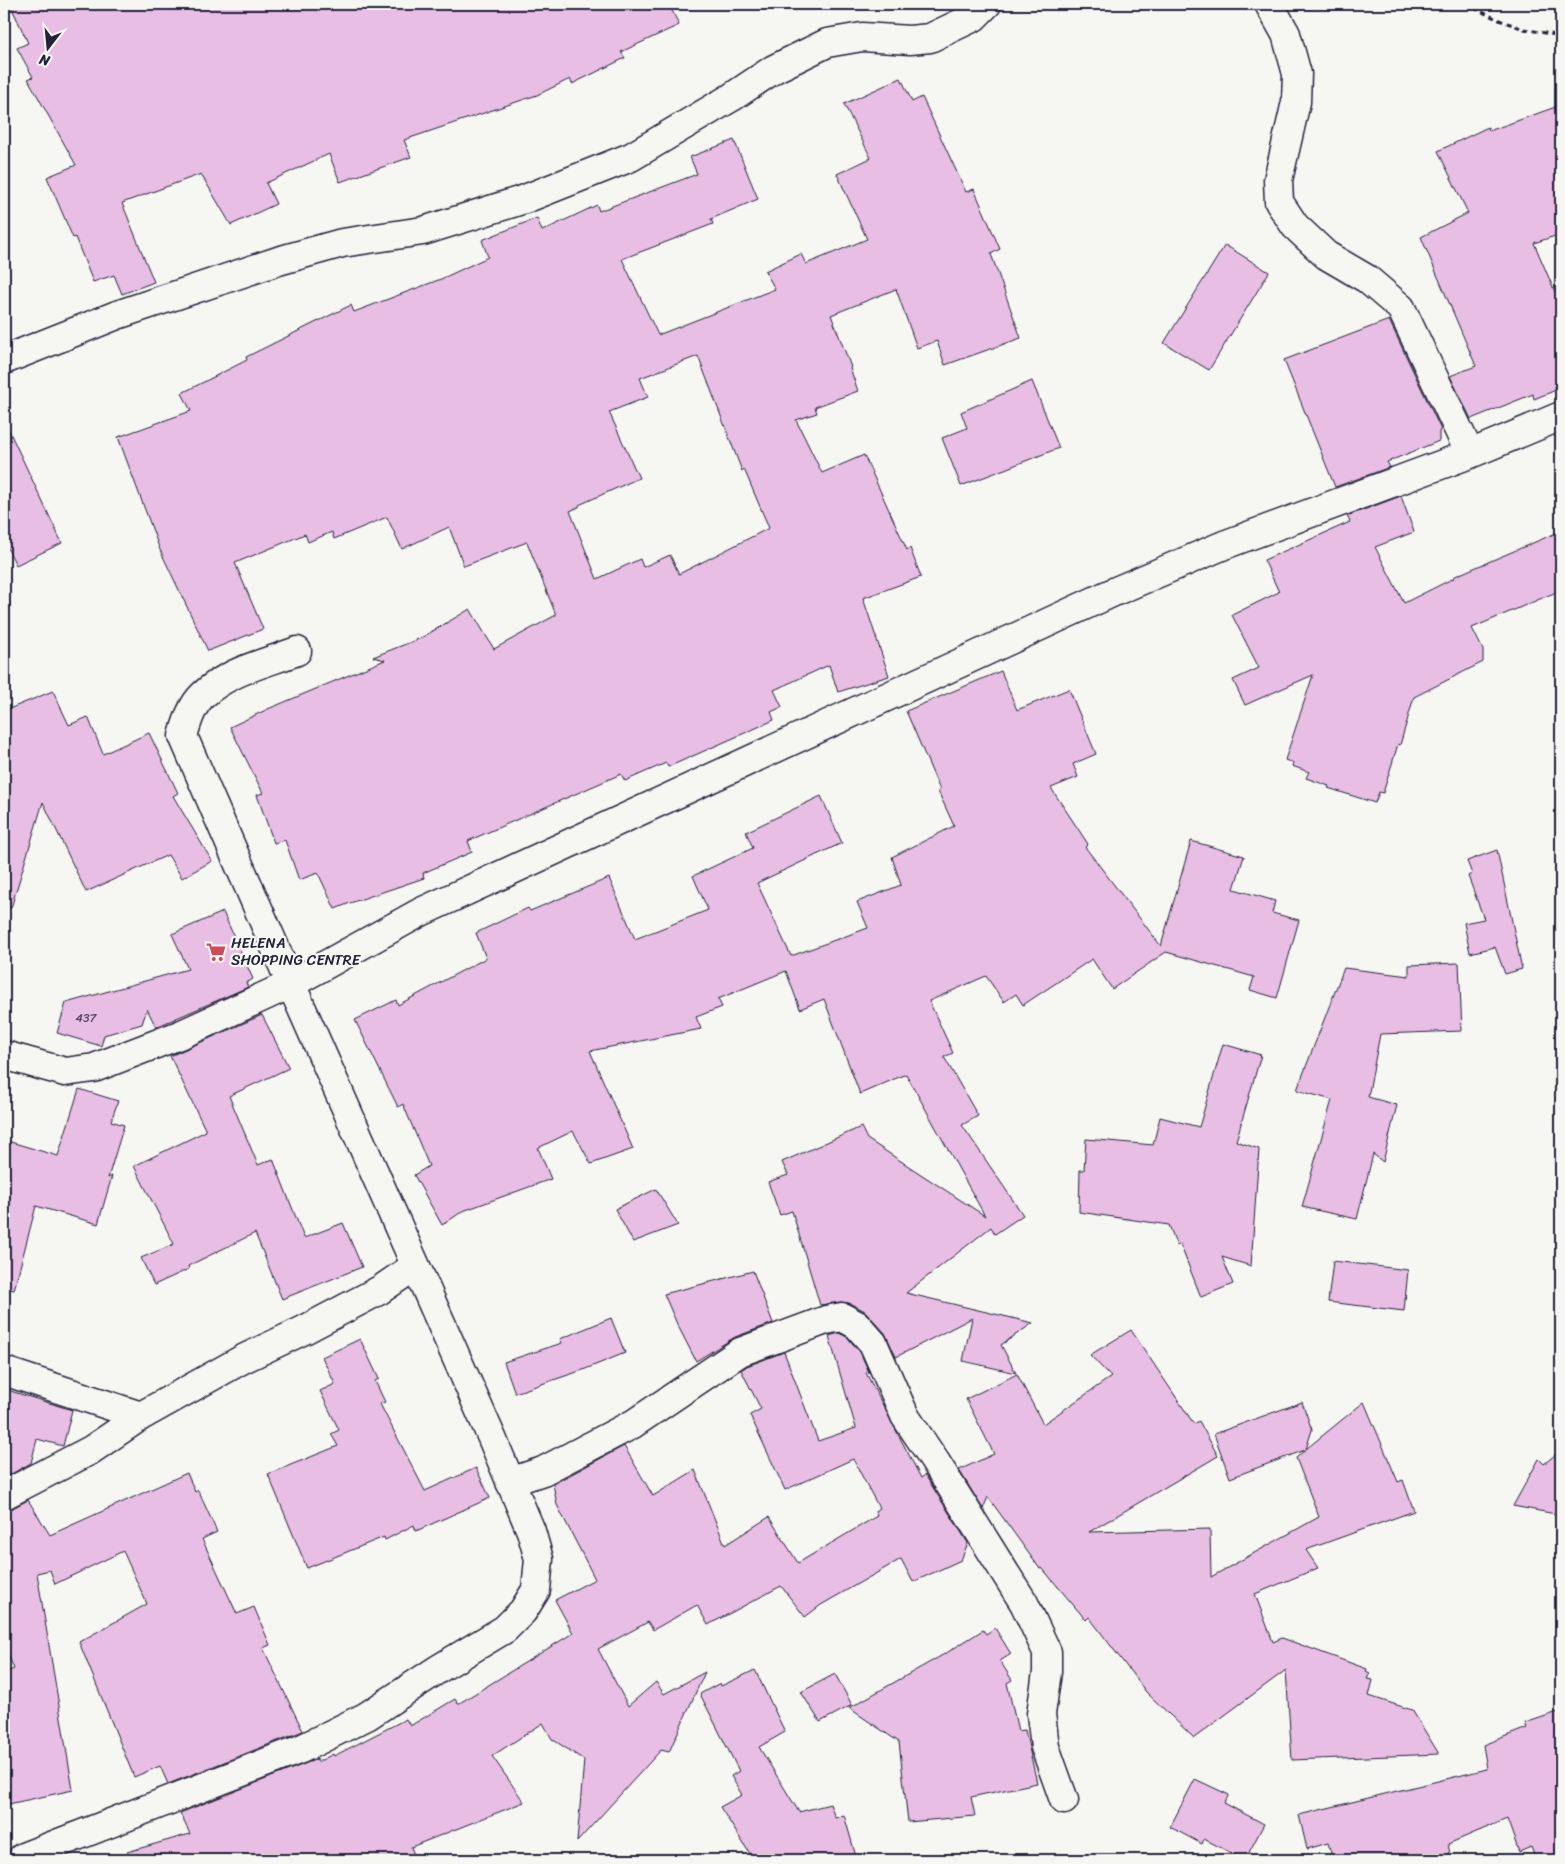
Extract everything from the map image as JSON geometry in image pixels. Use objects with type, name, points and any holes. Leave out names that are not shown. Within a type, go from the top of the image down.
[{"type":"street","points":[[4,360],[118,314],[278,261],[342,243],[423,231],[525,199],[631,157],[732,97],[774,69],[827,43],[862,36],[910,40],[930,38],[974,17],[987,4]]},
{"type":"street","points":[[1269,4],[1286,34],[1297,74],[1296,102],[1278,180],[1280,202],[1295,226],[1326,255],[1367,279],[1400,308],[1470,454]]},
{"type":"street","points":[[4,1055],[65,1072],[94,1068],[182,1034],[291,984],[421,912],[1116,591],[1224,545],[1470,454],[1561,416]]},
{"type":"street","points":[[18,1857],[301,1749],[366,1716],[440,1668],[505,1630],[524,1611],[536,1590],[539,1559],[531,1531],[183,736],[188,718],[202,695],[228,676],[297,651]]},
{"type":"street","points":[[4,1495],[92,1450],[141,1416],[243,1359],[380,1290],[415,1266]]},
{"type":"street","points":[[510,1482],[543,1471],[633,1424],[740,1352],[826,1320],[842,1317],[857,1325],[873,1343],[905,1416],[936,1461],[1024,1603],[1047,1652],[1047,1672],[1041,1714],[1045,1747],[1064,1800]]},
{"type":"street","points":[[4,1371],[141,1416]]},
{"type":"path","points":[[1466,4],[1499,20],[1524,29],[1561,36]]},
{"type":"building","points":[[10,4],[669,4],[679,25],[621,52],[625,58],[572,84],[570,79],[537,95],[404,140],[411,157],[340,182],[329,154],[266,183],[276,204],[231,225],[201,174],[122,203],[154,282],[122,294],[114,275],[93,282],[75,237],[73,238],[47,177],[76,165],[28,79],[33,77],[17,48],[28,43]]},
{"type":"building","points":[[901,78],[912,102],[922,97],[966,192],[974,189],[1000,249],[991,254],[1021,338],[945,365],[937,341],[917,348],[896,289],[831,315],[858,391],[815,407],[817,413],[796,420],[822,473],[864,455],[907,550],[910,548],[921,577],[863,598],[889,676],[838,692],[829,665],[774,690],[782,707],[771,712],[774,720],[668,767],[666,763],[625,781],[621,774],[468,841],[472,852],[423,873],[424,878],[335,909],[318,873],[299,880],[285,840],[274,843],[257,795],[263,793],[230,727],[385,660],[373,657],[421,638],[470,609],[494,649],[556,615],[527,542],[464,566],[449,527],[402,549],[387,517],[334,539],[332,532],[308,542],[305,534],[235,563],[263,629],[208,651],[160,550],[118,437],[191,411],[182,393],[247,360],[246,357],[351,305],[354,312],[441,279],[488,257],[482,240],[537,218],[542,231],[597,205],[599,211],[697,174],[690,157],[734,140],[758,199],[711,219],[713,224],[622,259],[658,335],[775,289],[765,271],[801,254],[806,264],[867,239],[837,174],[871,158],[844,104]],"holes":[[[698,356],[742,471],[744,469],[769,528],[679,574],[670,555],[643,567],[640,559],[597,579],[570,511],[579,507],[579,505],[639,478],[609,412],[648,397],[640,378]]]},
{"type":"building","points":[[1561,105],[1561,234],[1534,243],[1561,306],[1561,388],[1534,399],[1533,394],[1471,419],[1450,376],[1476,366],[1421,237],[1468,213],[1438,151],[1488,127],[1489,131]]},
{"type":"building","points":[[1225,245],[1269,272],[1209,370],[1164,343]]},
{"type":"building","points":[[1389,320],[1441,430],[1439,431],[1439,441],[1387,462],[1390,467],[1335,487],[1284,360]]},
{"type":"building","points":[[1032,381],[1059,448],[961,486],[942,438],[967,428],[961,412]]},
{"type":"building","points":[[4,420],[62,543],[16,565],[4,541]]},
{"type":"building","points":[[1401,496],[1414,532],[1375,547],[1404,603],[1453,577],[1561,531],[1561,590],[1472,628],[1483,650],[1483,662],[1414,697],[1383,793],[1379,792],[1375,803],[1328,788],[1329,786],[1306,778],[1309,772],[1292,766],[1293,763],[1285,760],[1313,675],[1245,705],[1233,680],[1259,668],[1232,615],[1279,592],[1264,560],[1350,522],[1347,516]]},
{"type":"building","points":[[1001,671],[1017,710],[1069,689],[1096,754],[1073,764],[1078,777],[1051,788],[1088,844],[1085,847],[1161,946],[1191,841],[1244,856],[1234,889],[1275,901],[1272,913],[1299,920],[1277,998],[1250,990],[1254,977],[1166,952],[1112,989],[1092,959],[1023,1005],[1016,994],[1004,1002],[986,976],[929,1001],[953,1053],[944,1057],[978,1116],[962,1125],[1023,1215],[995,1234],[991,1227],[906,1293],[1033,1323],[1001,1345],[1016,1373],[963,1361],[972,1318],[896,1357],[885,1333],[865,1311],[849,1303],[840,1302],[820,1305],[792,1211],[780,1215],[768,1182],[788,1175],[782,1162],[861,1127],[867,1139],[985,1216],[906,1074],[860,1094],[824,999],[800,1009],[786,971],[718,999],[722,1007],[696,1017],[701,1029],[590,1051],[633,1149],[591,1164],[573,1131],[538,1148],[551,1179],[463,1211],[442,1225],[414,1175],[429,1166],[403,1104],[398,1107],[355,1020],[396,1000],[398,1005],[486,958],[476,933],[528,908],[530,911],[609,878],[635,939],[708,910],[693,876],[753,848],[746,832],[821,796],[842,843],[757,883],[791,956],[868,928],[857,902],[901,885],[892,857],[954,826],[906,711]]},
{"type":"building","points":[[53,691],[69,725],[88,717],[103,754],[149,733],[178,793],[173,796],[212,861],[182,878],[168,855],[86,892],[43,802],[11,908],[4,907],[4,711]]},
{"type":"building","points":[[1497,850],[1522,969],[1505,974],[1495,947],[1470,953],[1464,923],[1484,919],[1468,876],[1472,874],[1467,861]]},
{"type":"building","points":[[223,912],[253,979],[246,983],[248,987],[156,1027],[147,1009],[142,1024],[104,1035],[101,1046],[57,1033],[66,1003],[188,969],[172,934]]},
{"type":"building","points":[[1459,963],[1462,1031],[1380,1034],[1368,1097],[1397,1105],[1383,1162],[1373,1154],[1357,1219],[1302,1207],[1332,1100],[1297,1090],[1344,968],[1409,976],[1409,965]]},
{"type":"building","points":[[262,1015],[289,1068],[229,1096],[258,1165],[273,1159],[304,1238],[343,1223],[362,1267],[282,1299],[255,1233],[188,1266],[189,1269],[154,1285],[141,1258],[174,1244],[134,1166],[206,1131],[170,1056]]},
{"type":"building","points":[[1223,1044],[1261,1055],[1236,1141],[1259,1149],[1251,1266],[1222,1257],[1233,1284],[1201,1297],[1180,1244],[1177,1246],[1169,1225],[1079,1212],[1080,1170],[1084,1170],[1086,1139],[1153,1145],[1160,1117],[1199,1127]]},
{"type":"building","points":[[79,1089],[118,1101],[111,1121],[124,1125],[108,1178],[112,1176],[98,1224],[36,1206],[14,1290],[4,1288],[4,1140],[58,1156]]},
{"type":"building","points":[[656,1189],[678,1225],[633,1242],[615,1209]]},
{"type":"building","points":[[1333,1261],[1408,1270],[1404,1311],[1328,1302]]},
{"type":"building","points":[[753,1271],[773,1323],[735,1337],[696,1361],[664,1294]]},
{"type":"building","points":[[611,1318],[625,1353],[583,1370],[515,1393],[504,1362],[562,1343],[560,1339]]},
{"type":"building","points":[[1131,1330],[1194,1424],[1199,1421],[1218,1456],[1089,1532],[1210,1529],[1211,1577],[1319,1517],[1296,1458],[1305,1450],[1230,1478],[1214,1434],[1302,1402],[1312,1430],[1306,1449],[1364,1402],[1398,1482],[1403,1480],[1414,1511],[1306,1550],[1318,1568],[1255,1594],[1273,1642],[1282,1638],[1367,1669],[1366,1671],[1370,1673],[1367,1679],[1373,1680],[1369,1696],[1412,1710],[1439,1754],[1292,1760],[1286,1670],[1194,1738],[1146,1692],[1089,1617],[1086,1620],[1042,1568],[1040,1569],[988,1497],[983,1509],[959,1470],[994,1454],[966,1399],[1017,1374],[1043,1424],[1111,1377],[1090,1355]]},
{"type":"building","points":[[839,1333],[847,1337],[860,1352],[869,1372],[866,1373],[921,1478],[925,1475],[968,1543],[961,1560],[913,1582],[901,1559],[821,1605],[805,1617],[781,1586],[708,1625],[697,1605],[653,1630],[648,1622],[598,1649],[628,1706],[656,1682],[664,1694],[705,1672],[669,1752],[661,1750],[577,1842],[584,1760],[552,1739],[543,1723],[492,1756],[524,1802],[411,1847],[416,1860],[128,1860],[127,1852],[190,1834],[180,1813],[317,1759],[318,1762],[333,1754],[334,1756],[406,1719],[410,1726],[455,1699],[458,1704],[573,1633],[555,1600],[595,1579],[557,1505],[553,1484],[624,1446],[653,1496],[695,1470],[725,1545],[769,1517],[798,1563],[877,1516],[875,1511],[879,1508],[853,1459],[785,1490],[750,1415],[761,1409],[741,1370],[784,1352],[818,1441],[856,1428],[829,1336]]},
{"type":"building","points":[[360,1339],[379,1379],[375,1381],[385,1402],[380,1404],[425,1491],[476,1468],[490,1498],[416,1531],[414,1525],[385,1540],[384,1537],[307,1568],[268,1474],[338,1446],[331,1434],[339,1430],[320,1391],[335,1384],[322,1357]]},
{"type":"building","points":[[4,1389],[72,1410],[63,1446],[37,1439],[31,1463],[4,1478]]},
{"type":"building","points":[[1561,1450],[1561,1515],[1513,1506],[1539,1459],[1544,1464]]},
{"type":"building","points":[[187,1473],[195,1492],[198,1490],[217,1532],[202,1539],[237,1614],[254,1607],[270,1645],[263,1648],[303,1731],[168,1784],[160,1766],[134,1777],[79,1642],[147,1604],[123,1551],[55,1584],[50,1570],[37,1573],[73,1790],[4,1805],[4,1673],[14,1669],[4,1644],[4,1511],[28,1500],[50,1535]]},
{"type":"building","points":[[995,1628],[1011,1654],[1000,1661],[1012,1680],[1007,1683],[1018,1731],[1025,1730],[1037,1783],[971,1797],[975,1816],[908,1822],[899,1742],[849,1708],[983,1630],[986,1634]]},
{"type":"building","points":[[755,1670],[785,1732],[759,1747],[799,1812],[830,1804],[835,1818],[844,1815],[857,1860],[754,1860],[720,1807],[742,1795],[731,1776],[739,1771],[700,1694],[720,1683],[721,1686]]},
{"type":"building","points":[[835,1674],[852,1705],[820,1722],[801,1692]]},
{"type":"building","points":[[1561,1711],[1561,1860],[1536,1860],[1531,1847],[1519,1852],[1507,1819],[1448,1844],[1450,1854],[1418,1860],[1333,1860],[1328,1843],[1307,1849],[1299,1815],[1487,1769],[1483,1745],[1527,1728],[1525,1723]]},
{"type":"building","points":[[1195,1779],[1229,1795],[1224,1803],[1264,1824],[1245,1860],[1204,1839],[1202,1844],[1170,1827]]},
{"type":"place","name":"HELENA SHOPPING CENTRE","points":[[216,952]]}]
